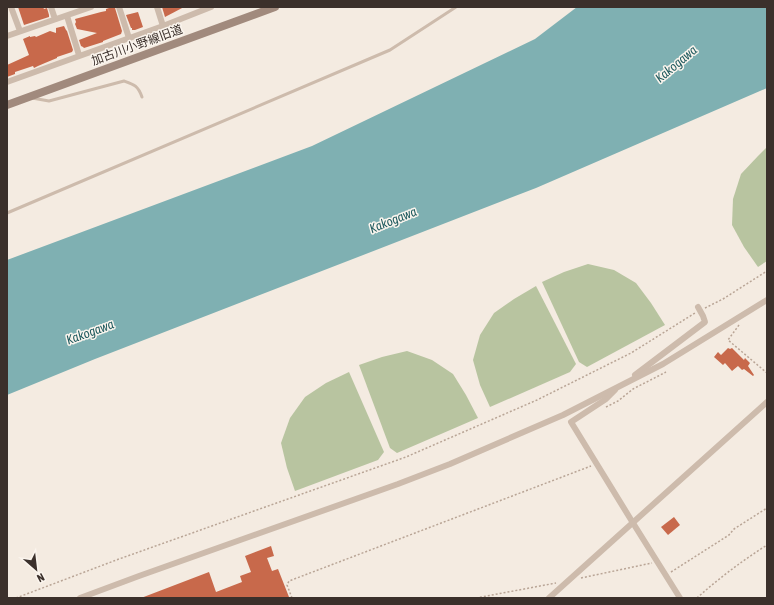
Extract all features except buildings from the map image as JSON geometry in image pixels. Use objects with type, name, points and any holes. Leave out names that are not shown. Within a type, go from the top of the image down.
[{"type":"street","points":[[11,7],[20,31]]},
{"type":"street","points":[[51,7],[55,19]]},
{"type":"street","points":[[7,36],[67,16],[82,8],[91,7]]},
{"type":"street","points":[[119,7],[130,38]]},
{"type":"street","points":[[157,7],[163,26]]},
{"type":"street","points":[[7,82],[163,26],[211,7]]},
{"type":"street","name":"加古川小野線旧道","points":[[7,105],[275,7]]},
{"type":"street","points":[[67,16],[79,56]]},
{"type":"street","points":[[80,598],[398,484],[450,464],[563,415],[663,364],[767,300]]},
{"type":"street","points":[[680,598],[571,422],[606,399],[620,385],[704,322],[699,308]]},
{"type":"street","points":[[549,598],[767,402]]},
{"type":"lane","points":[[7,213],[390,50],[456,7]]},
{"type":"lane","points":[[29,97],[49,101],[124,81],[133,84],[139,89],[142,97]]},
{"type":"path","points":[[16,598],[119,559],[406,457],[543,396],[631,353],[694,313],[699,308],[723,299],[767,271]]},
{"type":"path","points":[[745,314],[728,340],[767,373]]},
{"type":"path","points":[[606,408],[633,389],[666,372]]},
{"type":"path","points":[[292,598],[287,585],[289,580],[597,464]]},
{"type":"path","points":[[666,576],[767,508]]},
{"type":"path","points":[[697,598],[740,563],[767,545]]},
{"type":"green space","points":[[767,147],[767,261],[758,267],[744,247],[732,225],[733,199],[741,174]]},
{"type":"green space","points":[[588,264],[614,270],[636,283],[665,325],[587,367],[579,362],[542,282],[564,272]]},
{"type":"green space","points":[[536,286],[576,364],[570,372],[490,407],[480,385],[473,360],[480,335],[494,313]]},
{"type":"green space","points":[[407,351],[432,360],[453,374],[478,418],[397,453],[390,448],[359,365],[382,357]]},
{"type":"green space","points":[[349,372],[384,452],[378,460],[295,491],[287,468],[281,443],[290,418],[305,397],[326,383]]},
{"type":"water","name":"Kakogawa","points":[[577,7],[767,7],[767,88],[536,188],[95,359],[7,395],[7,260],[312,146],[535,39]]}]
